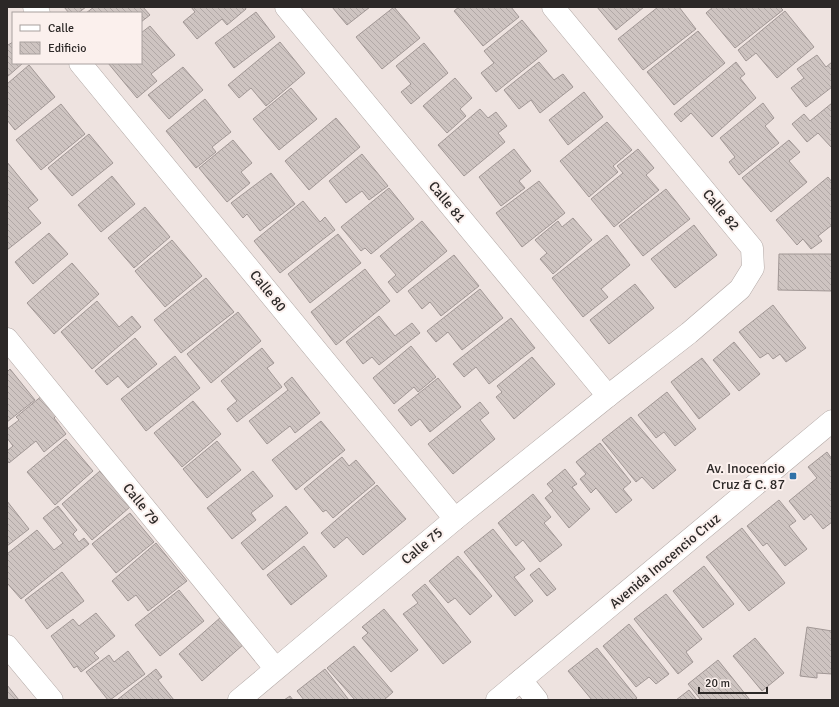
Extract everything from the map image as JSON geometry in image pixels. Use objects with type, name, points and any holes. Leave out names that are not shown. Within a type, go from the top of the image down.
[{"type":"street","name":"Calle 81","points":[[286,7],[608,396]]},
{"type":"street","name":"Calle 82","points":[[553,7],[752,248],[753,268],[740,289],[689,333],[608,396]]},
{"type":"street","name":"Calle 80","points":[[81,64],[455,519]]},
{"type":"street","name":"Calle 79","points":[[7,339],[276,668]]},
{"type":"street","name":"Calle 75","points":[[239,700],[455,519],[608,396]]},
{"type":"street","name":"Avenida Inocencio Cruz","points":[[497,700],[832,422]]},
{"type":"street","points":[[7,646],[52,700]]},
{"type":"street","points":[[521,680],[537,700]]},
{"type":"building","points":[[64,7],[86,7],[79,12],[68,12]]},
{"type":"building","points":[[94,7],[143,7],[150,15],[142,21],[142,12],[87,12]]},
{"type":"building","points":[[191,7],[245,7],[246,9],[227,25],[222,19],[197,39],[183,22],[195,12]]},
{"type":"building","points":[[332,7],[370,7],[347,25]]},
{"type":"building","points":[[394,7],[420,38],[382,69],[356,37]]},
{"type":"building","points":[[459,7],[511,7],[519,17],[483,46],[454,11]]},
{"type":"building","points":[[597,7],[644,7],[616,30]]},
{"type":"building","points":[[658,7],[679,7],[696,29],[643,70],[618,39]]},
{"type":"building","points":[[713,7],[780,7],[783,10],[735,48],[706,13]]},
{"type":"building","points":[[785,11],[814,47],[777,78],[756,53],[746,61],[738,50]]},
{"type":"building","points":[[256,12],[275,37],[234,68],[215,43]]},
{"type":"building","points":[[522,20],[547,51],[496,92],[481,73],[494,63],[484,51]]},
{"type":"building","points":[[150,26],[175,55],[151,74],[157,81],[137,98],[109,64],[142,64],[142,32]]},
{"type":"building","points":[[698,31],[725,63],[674,105],[647,72]]},
{"type":"building","points":[[280,42],[305,73],[266,106],[251,88],[239,98],[228,85]]},
{"type":"building","points":[[12,43],[12,64],[22,64],[7,77],[7,44],[8,45]]},
{"type":"building","points":[[424,43],[448,73],[411,104],[401,92],[411,84],[396,66]]},
{"type":"building","points":[[817,55],[826,67],[832,62],[832,87],[806,107],[791,88],[804,78],[797,69]]},
{"type":"building","points":[[539,62],[554,80],[563,74],[573,87],[540,113],[531,100],[519,109],[504,90]]},
{"type":"building","points":[[736,62],[745,74],[740,78],[756,98],[712,137],[691,113],[681,122],[674,114]]},
{"type":"building","points":[[29,65],[55,97],[15,130],[7,120],[7,84]]},
{"type":"building","points":[[183,67],[203,90],[169,119],[148,95]]},
{"type":"building","points":[[455,78],[472,98],[460,109],[466,116],[447,133],[423,106]]},
{"type":"building","points":[[291,88],[317,119],[279,150],[253,119]]},
{"type":"building","points":[[584,92],[603,117],[568,145],[549,120]]},
{"type":"building","points":[[205,99],[231,132],[212,147],[216,152],[196,168],[166,131]]},
{"type":"building","points":[[763,103],[774,118],[765,126],[779,143],[739,175],[729,162],[735,157],[720,138]]},
{"type":"building","points":[[832,103],[832,148],[818,133],[807,142],[792,124],[804,114],[810,121]]},
{"type":"building","points":[[61,104],[85,134],[41,170],[16,140]]},
{"type":"building","points":[[480,109],[488,118],[496,112],[507,126],[498,133],[505,142],[464,176],[438,145]]},
{"type":"building","points":[[336,118],[360,147],[309,190],[285,161]]},
{"type":"building","points":[[607,122],[632,150],[613,166],[618,172],[589,197],[560,161]]},
{"type":"building","points":[[89,134],[113,163],[72,196],[48,168]]},
{"type":"building","points":[[233,140],[252,163],[241,172],[250,183],[227,202],[199,168]]},
{"type":"building","points":[[789,140],[800,152],[789,161],[807,182],[771,212],[742,178]]},
{"type":"building","points":[[514,149],[531,171],[519,181],[525,188],[501,206],[479,177]]},
{"type":"building","points":[[638,149],[654,168],[646,175],[659,190],[614,227],[591,199],[623,173],[617,166]]},
{"type":"building","points":[[362,154],[388,186],[369,200],[362,191],[346,203],[329,181]]},
{"type":"building","points":[[7,162],[38,200],[28,208],[41,223],[7,250]]},
{"type":"building","points":[[271,173],[295,204],[260,231],[247,214],[243,218],[231,203]]},
{"type":"building","points":[[112,176],[135,204],[101,232],[78,205]]},
{"type":"building","points":[[828,177],[832,182],[832,225],[818,236],[822,241],[811,249],[803,239],[797,245],[776,220]]},
{"type":"building","points":[[539,181],[565,213],[522,247],[496,213]]},
{"type":"building","points":[[389,188],[414,219],[371,254],[365,248],[361,251],[341,227]]},
{"type":"building","points":[[666,189],[690,219],[643,256],[619,226]]},
{"type":"building","points":[[303,201],[320,222],[325,217],[335,230],[280,273],[254,241]]},
{"type":"building","points":[[145,207],[170,237],[134,268],[108,238]]},
{"type":"building","points":[[573,218],[592,240],[553,274],[540,259],[547,253],[535,240],[558,221],[562,227]]},
{"type":"building","points":[[422,221],[447,251],[397,293],[388,282],[396,275],[380,256]]},
{"type":"building","points":[[694,225],[717,255],[675,288],[651,259]]},
{"type":"building","points":[[49,233],[68,254],[33,284],[15,262]]},
{"type":"building","points":[[338,234],[361,263],[310,303],[288,274]]},
{"type":"building","points":[[607,235],[630,265],[601,289],[608,297],[583,317],[552,278]]},
{"type":"building","points":[[172,240],[202,276],[165,307],[135,271]]},
{"type":"building","points":[[779,254],[832,254],[832,291],[778,290]]},
{"type":"building","points":[[454,255],[479,286],[441,316],[430,302],[422,309],[408,291]]},
{"type":"building","points":[[72,263],[99,294],[54,334],[27,303]]},
{"type":"building","points":[[365,269],[390,301],[336,345],[311,312]]},
{"type":"building","points":[[206,278],[234,312],[181,353],[154,320]]},
{"type":"building","points":[[635,284],[654,308],[609,344],[590,320]]},
{"type":"building","points":[[480,289],[503,318],[462,350],[448,332],[436,342],[427,331]]},
{"type":"building","points":[[97,301],[119,327],[132,316],[141,327],[92,369],[61,332]]},
{"type":"building","points":[[773,305],[806,348],[786,362],[780,354],[773,359],[768,353],[760,358],[739,332]]},
{"type":"building","points":[[238,312],[261,341],[211,383],[187,354]]},
{"type":"building","points":[[379,316],[395,336],[412,323],[420,333],[379,365],[372,357],[363,364],[346,342]]},
{"type":"building","points":[[511,318],[535,348],[489,384],[476,367],[464,377],[453,364]]},
{"type":"building","points":[[135,338],[157,364],[128,388],[118,376],[107,385],[95,371]]},
{"type":"building","points":[[734,342],[760,374],[739,391],[713,360]]},
{"type":"building","points":[[411,346],[436,377],[418,392],[414,387],[394,404],[373,378]]},
{"type":"building","points":[[262,348],[274,363],[267,368],[282,387],[237,422],[227,409],[237,401],[221,381]]},
{"type":"building","points":[[175,356],[200,388],[146,431],[121,399]]},
{"type":"building","points":[[532,357],[555,384],[514,419],[496,397],[502,392],[497,386]]},
{"type":"building","points":[[702,358],[730,394],[699,419],[671,382]]},
{"type":"building","points":[[10,369],[35,400],[7,422],[7,372]]},
{"type":"building","points":[[292,377],[320,413],[295,433],[290,426],[267,444],[249,421],[288,390],[284,384]]},
{"type":"building","points":[[438,378],[461,407],[430,432],[420,419],[411,426],[398,410]]},
{"type":"building","points":[[667,392],[696,429],[675,446],[664,432],[656,438],[638,415]]},
{"type":"building","points":[[43,395],[58,414],[54,418],[66,434],[44,452],[36,441],[9,463],[7,460],[7,451],[13,446],[7,438],[7,429],[19,420],[16,417]]},
{"type":"building","points":[[193,401],[221,434],[182,467],[154,433]]},
{"type":"building","points":[[480,402],[489,413],[480,420],[495,439],[453,474],[428,444]]},
{"type":"building","points":[[631,417],[676,470],[653,489],[642,477],[636,482],[602,440]]},
{"type":"building","points":[[321,421],[345,450],[296,490],[272,460]]},
{"type":"building","points":[[66,439],[93,471],[55,505],[27,472]]},
{"type":"building","points":[[217,441],[241,470],[207,498],[183,469]]},
{"type":"building","points":[[600,443],[631,482],[623,489],[632,500],[616,513],[596,488],[591,493],[580,479],[586,474],[576,462]]},
{"type":"building","points":[[827,452],[832,459],[832,522],[823,529],[811,514],[804,520],[789,501],[817,478],[808,467]]},
{"type":"building","points":[[342,457],[349,466],[356,460],[375,483],[333,518],[326,510],[323,512],[304,489]]},
{"type":"building","points":[[565,469],[577,484],[572,487],[590,509],[569,528],[545,498],[553,491],[547,484]]},
{"type":"building","points":[[100,471],[130,507],[92,540],[62,504]]},
{"type":"building","points":[[253,471],[273,496],[251,513],[256,520],[232,539],[207,508]]},
{"type":"building","points":[[377,485],[406,519],[363,555],[347,537],[334,548],[321,533]]},
{"type":"building","points":[[533,494],[551,517],[544,523],[562,545],[540,562],[523,540],[516,546],[498,523]]},
{"type":"building","points":[[779,500],[796,521],[789,526],[807,549],[785,566],[767,543],[763,546],[747,526]]},
{"type":"building","points":[[7,501],[29,529],[7,546]]},
{"type":"building","points":[[58,506],[77,530],[73,534],[79,542],[84,538],[89,544],[21,599],[7,583],[7,554],[37,530],[54,550],[63,543],[43,518]]},
{"type":"building","points":[[286,506],[308,533],[263,570],[241,543]]},
{"type":"building","points":[[130,513],[154,542],[116,573],[92,544]]},
{"type":"building","points":[[742,528],[785,583],[749,611],[706,557]]},
{"type":"building","points":[[493,529],[525,569],[514,577],[533,601],[515,616],[464,552]]},
{"type":"building","points":[[156,543],[187,581],[148,611],[136,595],[128,601],[112,581]]},
{"type":"building","points":[[304,546],[327,576],[291,605],[267,575]]},
{"type":"building","points":[[458,556],[492,596],[470,615],[455,598],[448,603],[429,581]]},
{"type":"building","points":[[704,566],[734,604],[703,628],[673,591]]},
{"type":"building","points":[[539,568],[556,589],[547,596],[530,575]]},
{"type":"building","points":[[62,572],[84,601],[47,629],[25,600]]},
{"type":"building","points":[[425,584],[471,642],[443,664],[403,614],[418,603],[412,595]]},
{"type":"building","points":[[179,590],[204,621],[160,656],[135,625]]},
{"type":"building","points":[[666,594],[702,639],[686,652],[693,662],[678,674],[634,619]]},
{"type":"building","points":[[384,609],[418,650],[391,672],[362,638],[368,633],[362,627]]},
{"type":"building","points":[[96,613],[115,636],[94,653],[99,658],[81,672],[77,666],[74,668],[51,636],[73,619],[79,626]]},
{"type":"building","points":[[221,617],[244,644],[202,681],[179,654]]},
{"type":"building","points":[[629,624],[669,674],[656,684],[649,677],[636,687],[603,646]]},
{"type":"building","points":[[807,627],[832,631],[832,674],[817,673],[817,678],[800,676]]},
{"type":"building","points":[[755,638],[784,673],[762,691],[733,656]]},
{"type":"building","points":[[354,646],[393,692],[384,700],[355,700],[327,668]]},
{"type":"building","points":[[597,648],[637,698],[634,700],[592,700],[568,671]]},
{"type":"building","points":[[128,651],[145,674],[108,700],[86,672],[109,655],[114,662]]},
{"type":"building","points":[[718,660],[750,700],[701,700],[688,684]]},
{"type":"building","points":[[156,669],[162,677],[158,680],[174,700],[117,700]]},
{"type":"building","points":[[325,669],[349,700],[304,700],[297,691]]},
{"type":"building","points":[[7,685],[19,700],[7,700]]},
{"type":"building","points":[[689,690],[697,700],[676,700]]},
{"type":"building","points":[[290,696],[293,700],[284,700]]},
{"type":"place","name":"Av. Inocencio Cruz & C. 87","points":[[793,476]]}]
